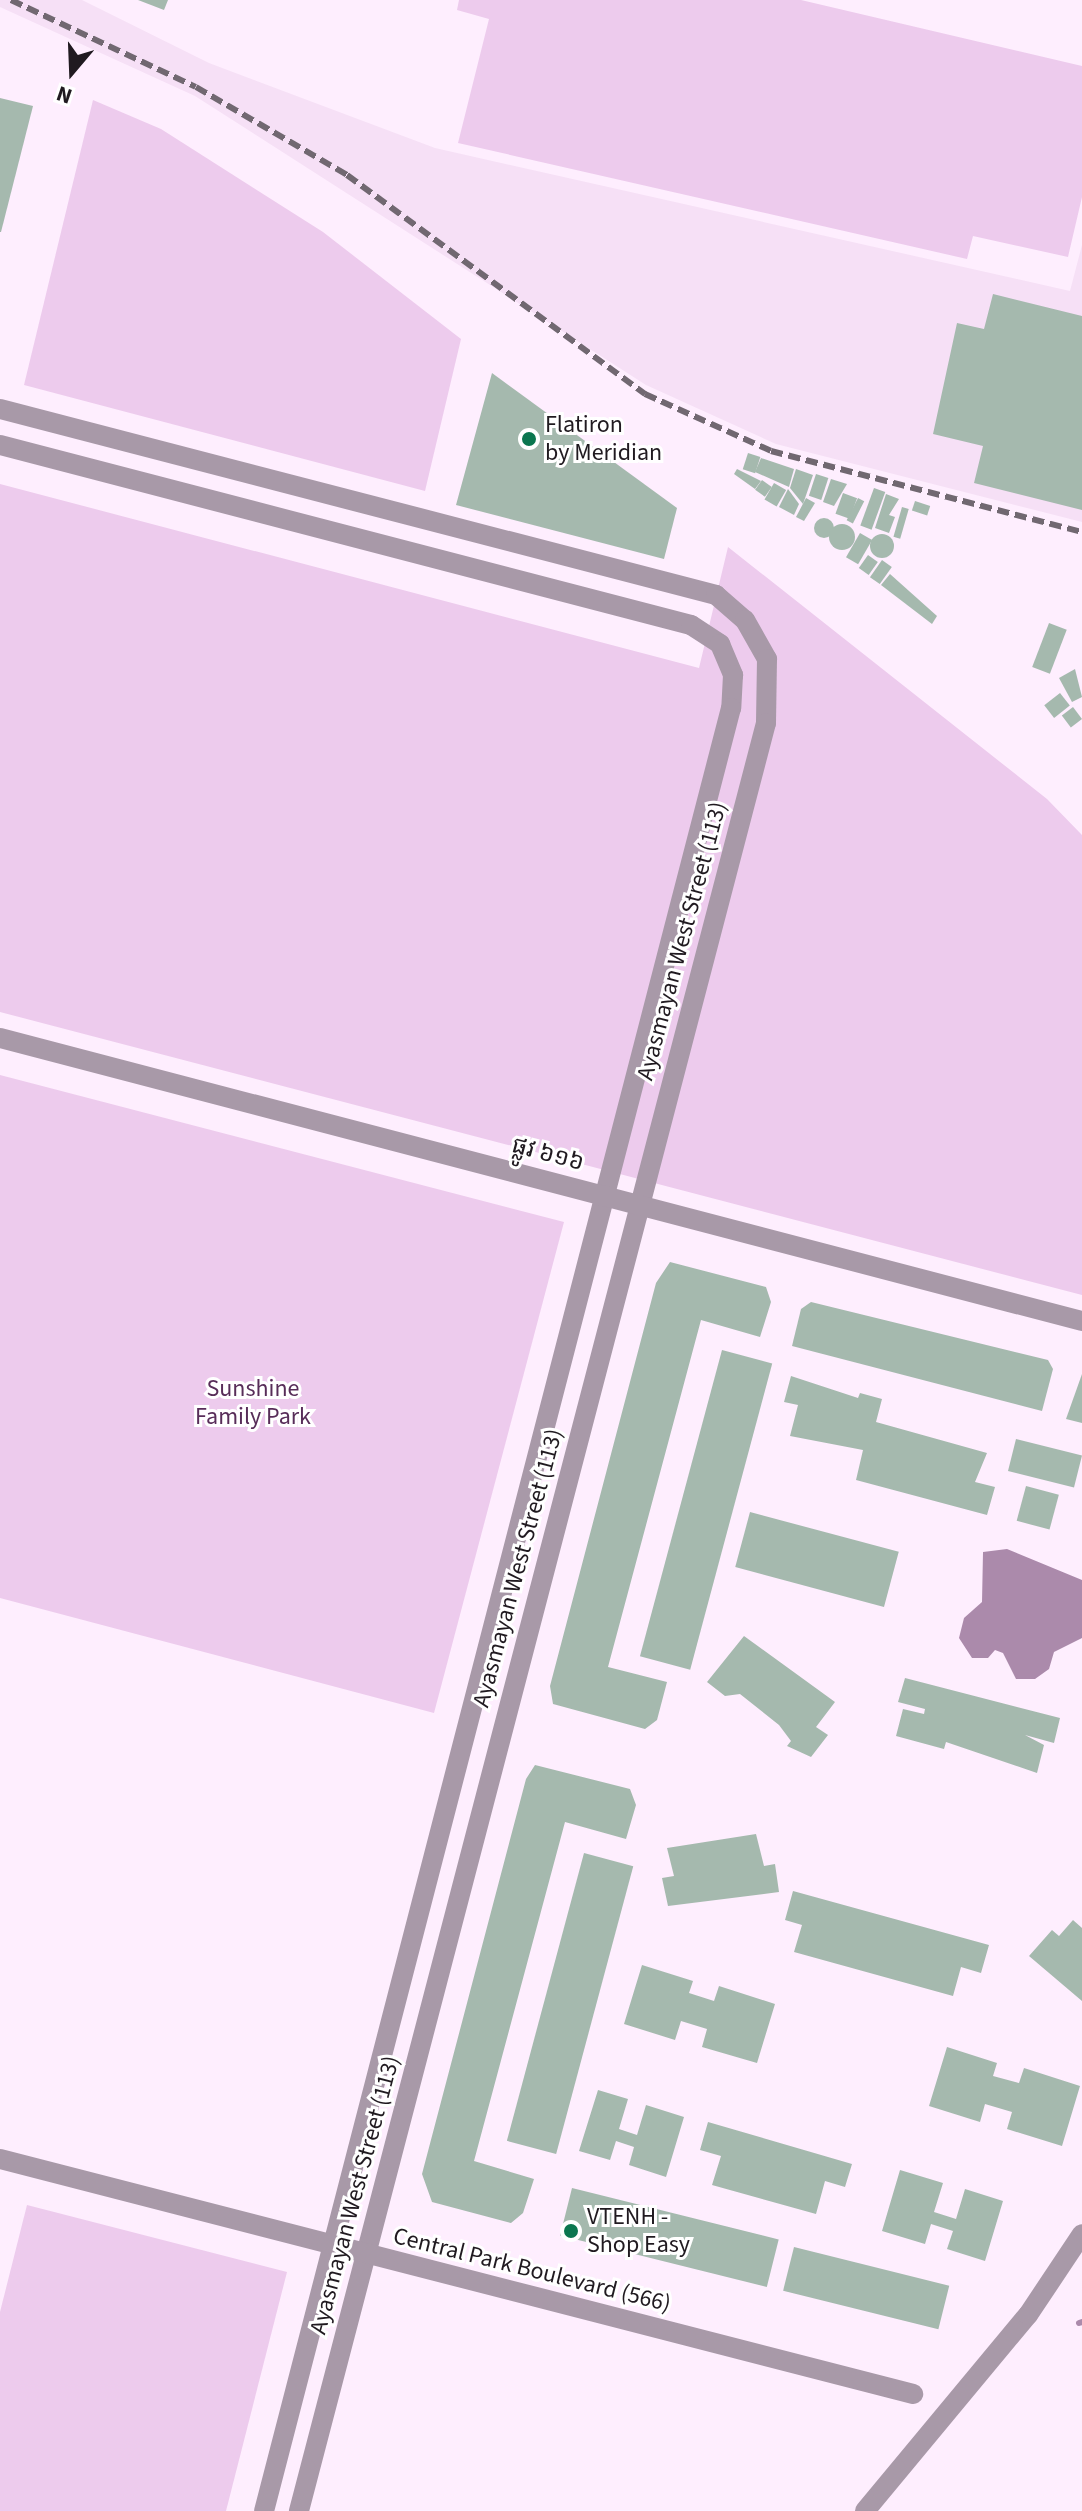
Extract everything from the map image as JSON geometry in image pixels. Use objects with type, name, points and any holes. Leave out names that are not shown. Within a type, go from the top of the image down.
[{"type":"street","points":[[0,409],[25,415],[331,495],[323,529],[8,447],[25,415]]},
{"type":"street","name":"Ayasmayan West Street (113)","points":[[299,2511],[766,723],[771,691],[758,639],[716,595],[331,495]]},
{"type":"street","name":"Ayasmayan West Street (113)","points":[[264,2511],[731,708],[726,659],[708,632],[323,529]]},
{"type":"street","points":[[676,921],[712,931]]},
{"type":"street","name":"ផ្លូវ ៦១៦","points":[[0,1038],[1082,1321]]},
{"type":"street","points":[[508,1569],[543,1578]]},
{"type":"street","points":[[387,2035],[421,2044]]},
{"type":"street","name":"Central Park Boulevard (566)","points":[[0,2159],[913,2394]]},
{"type":"street","points":[[865,2511],[1028,2315],[1082,2234]]},
{"type":"shaded area","points":[[0,0],[82,0],[209,63],[435,148],[1070,291],[1082,245],[1082,522],[776,444],[646,385],[195,96],[0,7]]},
{"type":"shaded area","points":[[1007,1549],[1082,1580],[1082,1638],[1054,1652],[1049,1669],[1035,1679],[1016,1679],[1003,1653],[995,1650],[988,1658],[972,1658],[959,1638],[964,1618],[982,1602],[983,1552]]},
{"type":"green space","points":[[459,0],[801,0],[1082,66],[1082,197],[1068,257],[973,236],[967,259],[458,143],[489,19],[457,10]]},
{"type":"green space","points":[[93,100],[161,129],[323,232],[461,339],[425,491],[24,385]]},
{"type":"green space","points":[[0,484],[699,668],[728,547],[1047,799],[1082,835],[1082,1295],[0,1012]]},
{"type":"green space","name":"Sunshine Family Park","points":[[0,1075],[564,1222],[434,1713],[0,1598]]},
{"type":"green space","points":[[27,2205],[287,2272],[226,2511],[0,2511],[0,2312]]},
{"type":"building","points":[[138,0],[168,0],[164,10]]},
{"type":"building","points":[[0,98],[33,106],[1,232],[0,232]]},
{"type":"building","points":[[993,294],[1082,316],[1082,510],[974,483],[983,446],[933,434],[957,323],[984,329]]},
{"type":"building","name":"Flatiron by Meridian","points":[[492,373],[677,508],[664,559],[456,505]]},
{"type":"building","points":[[748,453],[760,457],[755,473],[743,469]]},
{"type":"building","points":[[761,458],[794,469],[789,487],[755,472]]},
{"type":"building","points":[[737,469],[761,481],[755,489],[734,474]]},
{"type":"building","points":[[796,469],[813,475],[803,504],[790,488]]},
{"type":"building","points":[[816,474],[828,478],[821,500],[809,496]]},
{"type":"building","points":[[831,479],[847,484],[834,506],[823,502]]},
{"type":"building","points":[[762,480],[772,487],[765,497],[755,490]]},
{"type":"building","points":[[774,483],[786,490],[777,506],[764,499]]},
{"type":"building","points":[[874,488],[885,492],[872,530],[860,526]]},
{"type":"building","points":[[788,489],[799,504],[794,515],[779,507]]},
{"type":"building","points":[[843,493],[857,498],[850,519],[835,514]]},
{"type":"building","points":[[886,494],[899,499],[889,515],[895,517],[889,533],[875,528]]},
{"type":"building","points":[[806,498],[815,503],[804,521],[796,517]]},
{"type":"building","points":[[858,498],[864,501],[853,523],[847,520]]},
{"type":"building","points":[[915,501],[930,506],[927,515],[912,511]]},
{"type":"building","points":[[902,507],[909,509],[900,539],[893,537]]},
{"type":"building","points":[[824,518],[831,521],[834,528],[831,535],[824,538],[817,535],[814,528],[817,521]]},
{"type":"building","points":[[842,524],[851,528],[855,537],[851,546],[842,550],[833,546],[829,537],[833,528]]},
{"type":"building","points":[[860,533],[872,540],[858,564],[846,557]]},
{"type":"building","points":[[882,534],[891,537],[894,546],[891,555],[882,558],[873,555],[870,546],[873,537]]},
{"type":"building","points":[[868,555],[878,562],[869,575],[859,568]]},
{"type":"building","points":[[882,560],[892,567],[880,584],[870,577]]},
{"type":"building","points":[[890,574],[937,616],[932,624],[881,585]]},
{"type":"building","points":[[1049,623],[1067,630],[1050,674],[1032,667]]},
{"type":"building","points":[[1075,669],[1082,697],[1072,702],[1059,678]]},
{"type":"building","points":[[1060,693],[1070,706],[1054,718],[1044,705]]},
{"type":"building","points":[[1073,707],[1082,719],[1071,727],[1062,715]]},
{"type":"building","points":[[670,1262],[766,1287],[771,1302],[760,1337],[701,1320],[608,1667],[667,1682],[657,1720],[645,1729],[553,1704],[550,1686],[656,1283]]},
{"type":"building","points":[[811,1302],[1048,1360],[1053,1369],[1042,1411],[792,1346],[801,1309]]},
{"type":"building","points":[[722,1350],[772,1363],[690,1670],[640,1656]]},
{"type":"building","points":[[1082,1374],[1082,1423],[1066,1419]]},
{"type":"building","points":[[791,1376],[858,1398],[860,1393],[882,1399],[876,1422],[987,1453],[975,1482],[995,1487],[987,1515],[856,1480],[863,1450],[790,1436],[798,1405],[784,1402]]},
{"type":"building","points":[[1016,1439],[1082,1455],[1074,1487],[1008,1471]]},
{"type":"building","points":[[1026,1486],[1059,1495],[1050,1530],[1017,1521]]},
{"type":"building","points":[[750,1512],[899,1552],[884,1607],[735,1567]]},
{"type":"building","points":[[744,1636],[835,1702],[816,1727],[828,1735],[811,1757],[787,1746],[791,1741],[779,1725],[740,1694],[725,1696],[707,1682]]},
{"type":"building","points":[[905,1678],[1060,1718],[1054,1743],[1025,1735],[1044,1745],[1037,1773],[946,1742],[944,1749],[896,1736],[903,1709],[924,1714],[925,1709],[898,1702]]},
{"type":"building","points":[[535,1765],[630,1789],[636,1805],[626,1839],[565,1822],[474,2161],[534,2179],[523,2213],[511,2223],[432,2202],[422,2174],[526,1779]]},
{"type":"building","points":[[756,1834],[764,1866],[775,1864],[779,1892],[668,1906],[662,1878],[674,1876],[667,1848]]},
{"type":"building","points":[[584,1853],[633,1866],[556,2154],[507,2141]]},
{"type":"building","points":[[793,1891],[989,1945],[981,1973],[961,1967],[953,1996],[794,1952],[802,1925],[785,1920]]},
{"type":"building","points":[[1073,1920],[1082,1928],[1082,2001],[1029,1956],[1052,1930],[1059,1936]]},
{"type":"building","points":[[642,1965],[693,1981],[689,1993],[714,2001],[719,1986],[775,2004],[757,2063],[702,2047],[707,2029],[681,2021],[675,2040],[624,2024]]},
{"type":"building","points":[[947,2047],[997,2063],[993,2076],[1019,2083],[1024,2068],[1080,2086],[1062,2146],[1007,2129],[1012,2112],[985,2104],[980,2122],[929,2106]]},
{"type":"building","points":[[598,2090],[628,2099],[619,2129],[637,2135],[646,2105],[684,2117],[666,2177],[629,2165],[634,2147],[616,2141],[610,2160],[579,2151]]},
{"type":"building","points":[[708,2122],[852,2164],[845,2187],[825,2181],[816,2214],[712,2185],[721,2156],[700,2150]]},
{"type":"building","points":[[900,2170],[943,2183],[934,2212],[956,2219],[965,2189],[1003,2201],[985,2261],[947,2249],[953,2231],[931,2224],[925,2244],[882,2231]]},
{"type":"building","points":[[572,2188],[779,2240],[767,2287],[560,2236]]},
{"type":"building","points":[[794,2247],[949,2286],[938,2329],[783,2291]]},
{"type":"railway","points":[[11,0],[196,87],[347,175],[645,394],[771,451],[1082,532]]},
{"type":"place","name":"Flatiron by Meridian","points":[[529,439]]},
{"type":"place","name":"VTENH - Shop Easy","points":[[571,2231]]}]
